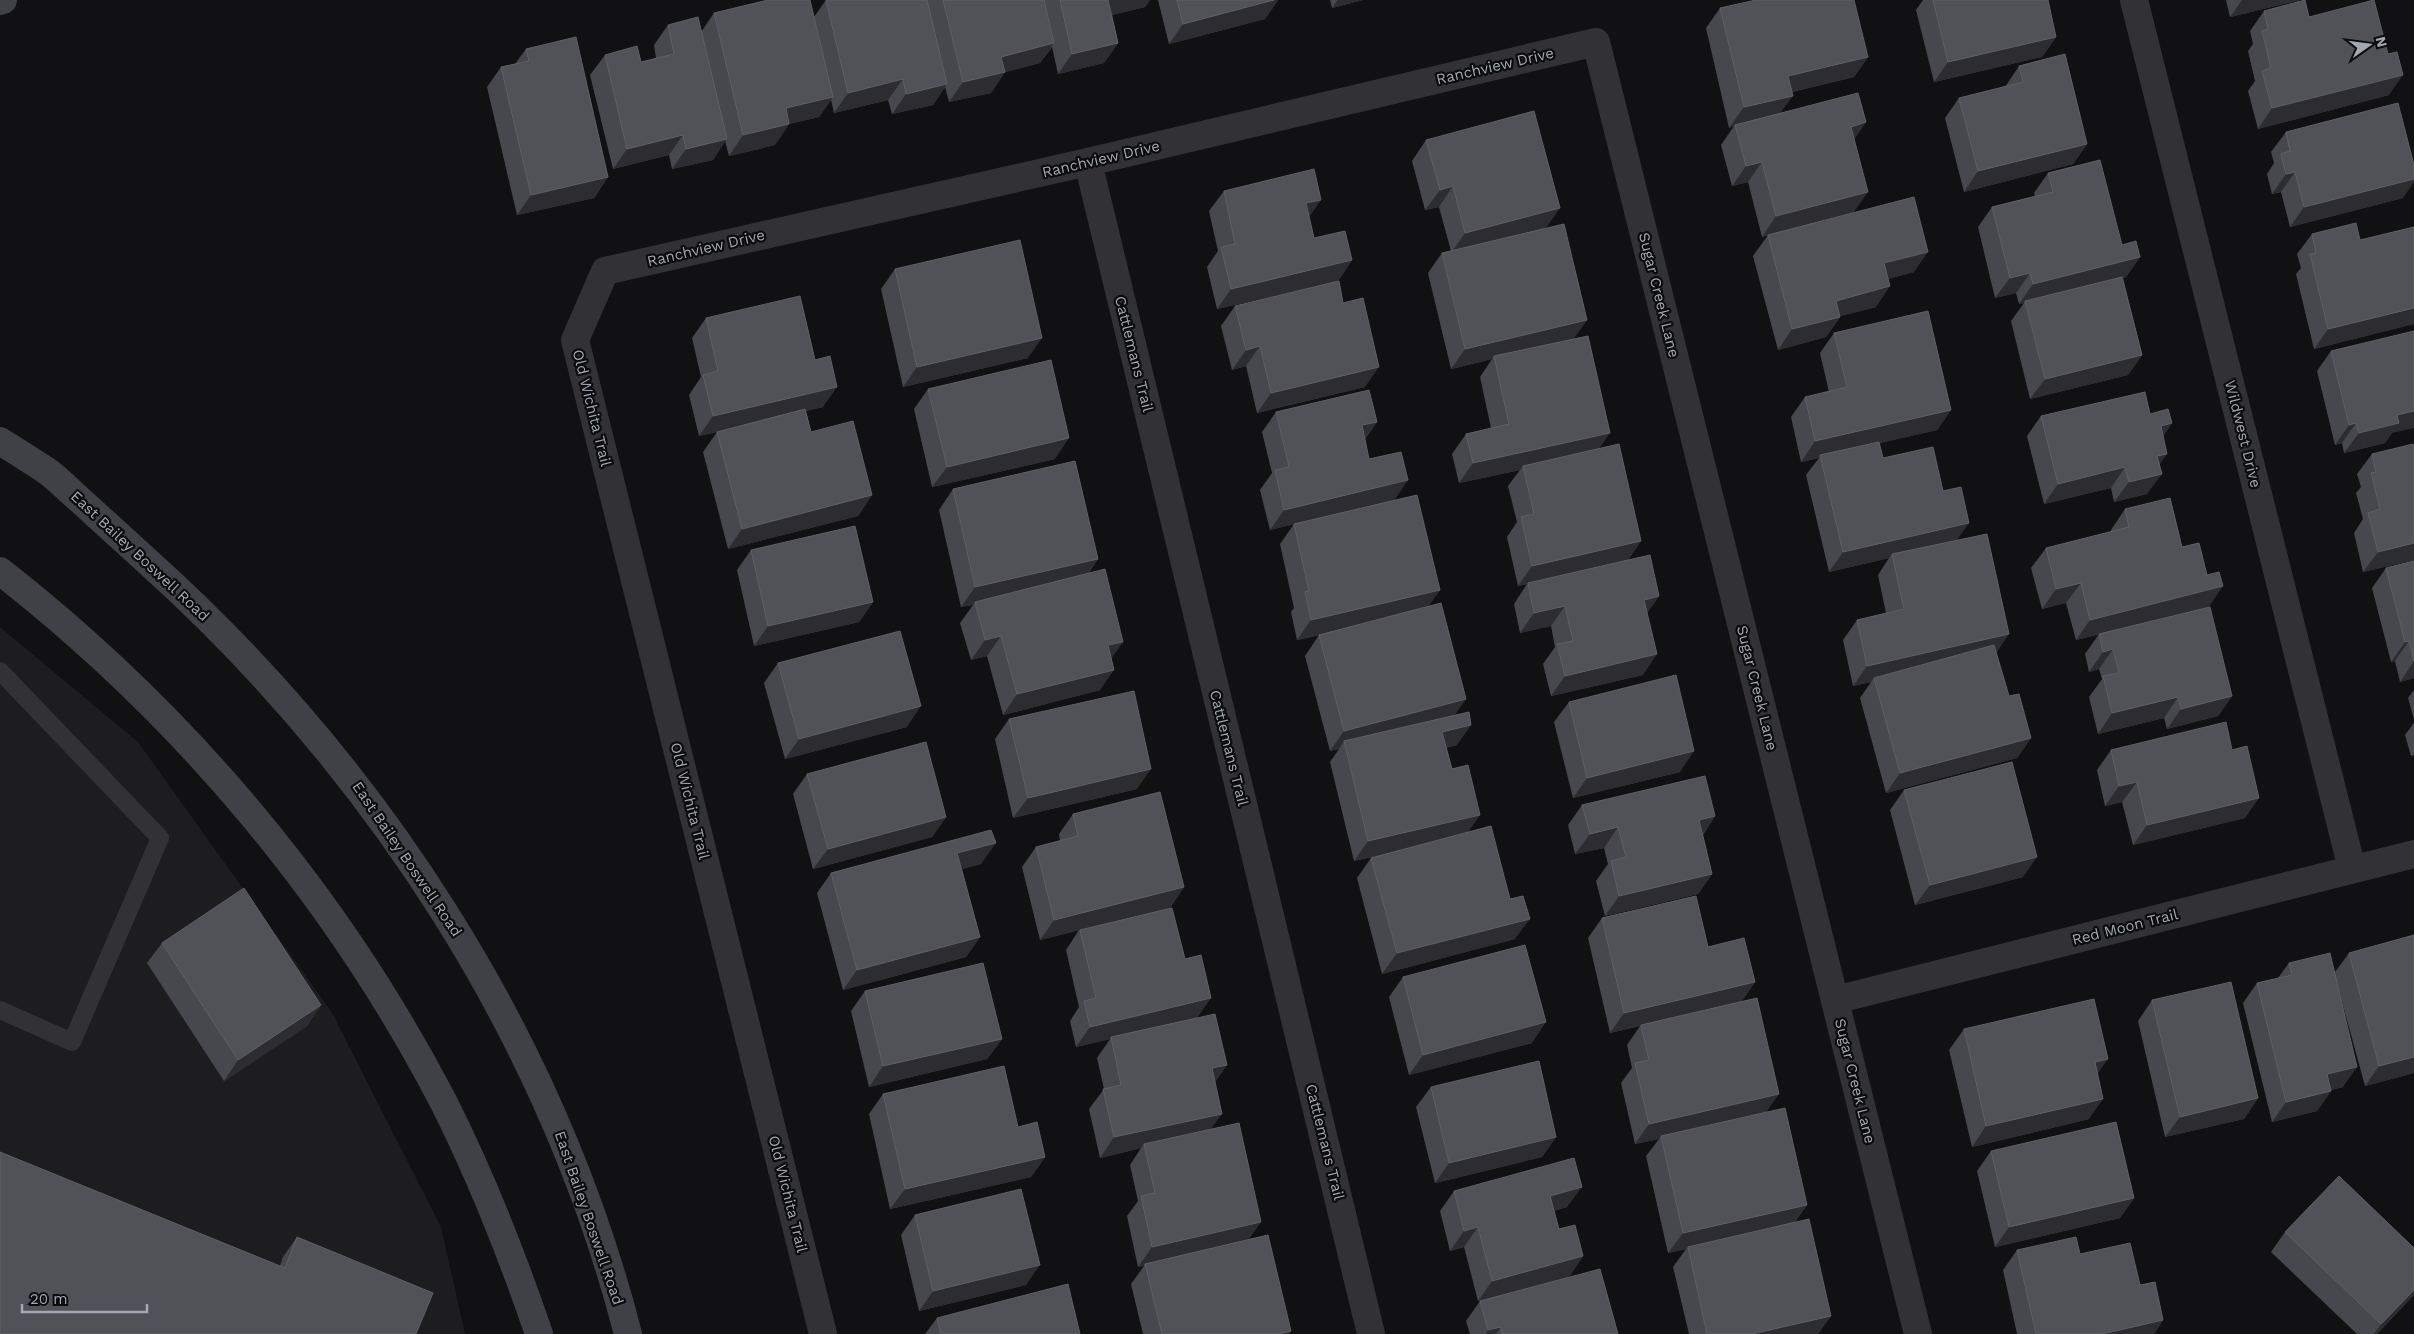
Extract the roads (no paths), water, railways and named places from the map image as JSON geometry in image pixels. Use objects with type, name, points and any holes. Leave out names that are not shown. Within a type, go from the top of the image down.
[{"type":"main road","name":"East Bailey Boswell Road","points":[[0,441],[48,472],[197,606],[293,709],[366,796],[472,954],[517,1039],[557,1125],[591,1214],[628,1334]]},
{"type":"main road","points":[[0,571],[47,608],[112,665],[177,730],[239,797],[296,869],[350,944],[399,1021],[443,1102],[482,1185],[517,1270],[539,1334]]},
{"type":"street","name":"Wildwest Drive","points":[[2134,0],[2352,869]]},
{"type":"street","name":"Ranchview Drive","points":[[605,271],[1088,162],[1596,42]]},
{"type":"street","name":"Sugar Creek Lane","points":[[1596,42],[1918,1334]]},
{"type":"street","name":"Cattlemans Trail","points":[[1088,162],[1371,1334]]},
{"type":"street","name":"Old Wichita Trail","points":[[605,271],[575,340],[823,1334]]},
{"type":"street","name":"Red Moon Trail","points":[[1835,1000],[2414,854]]},
{"type":"lane","points":[[0,671],[160,838],[72,1042],[0,1010]]}]
